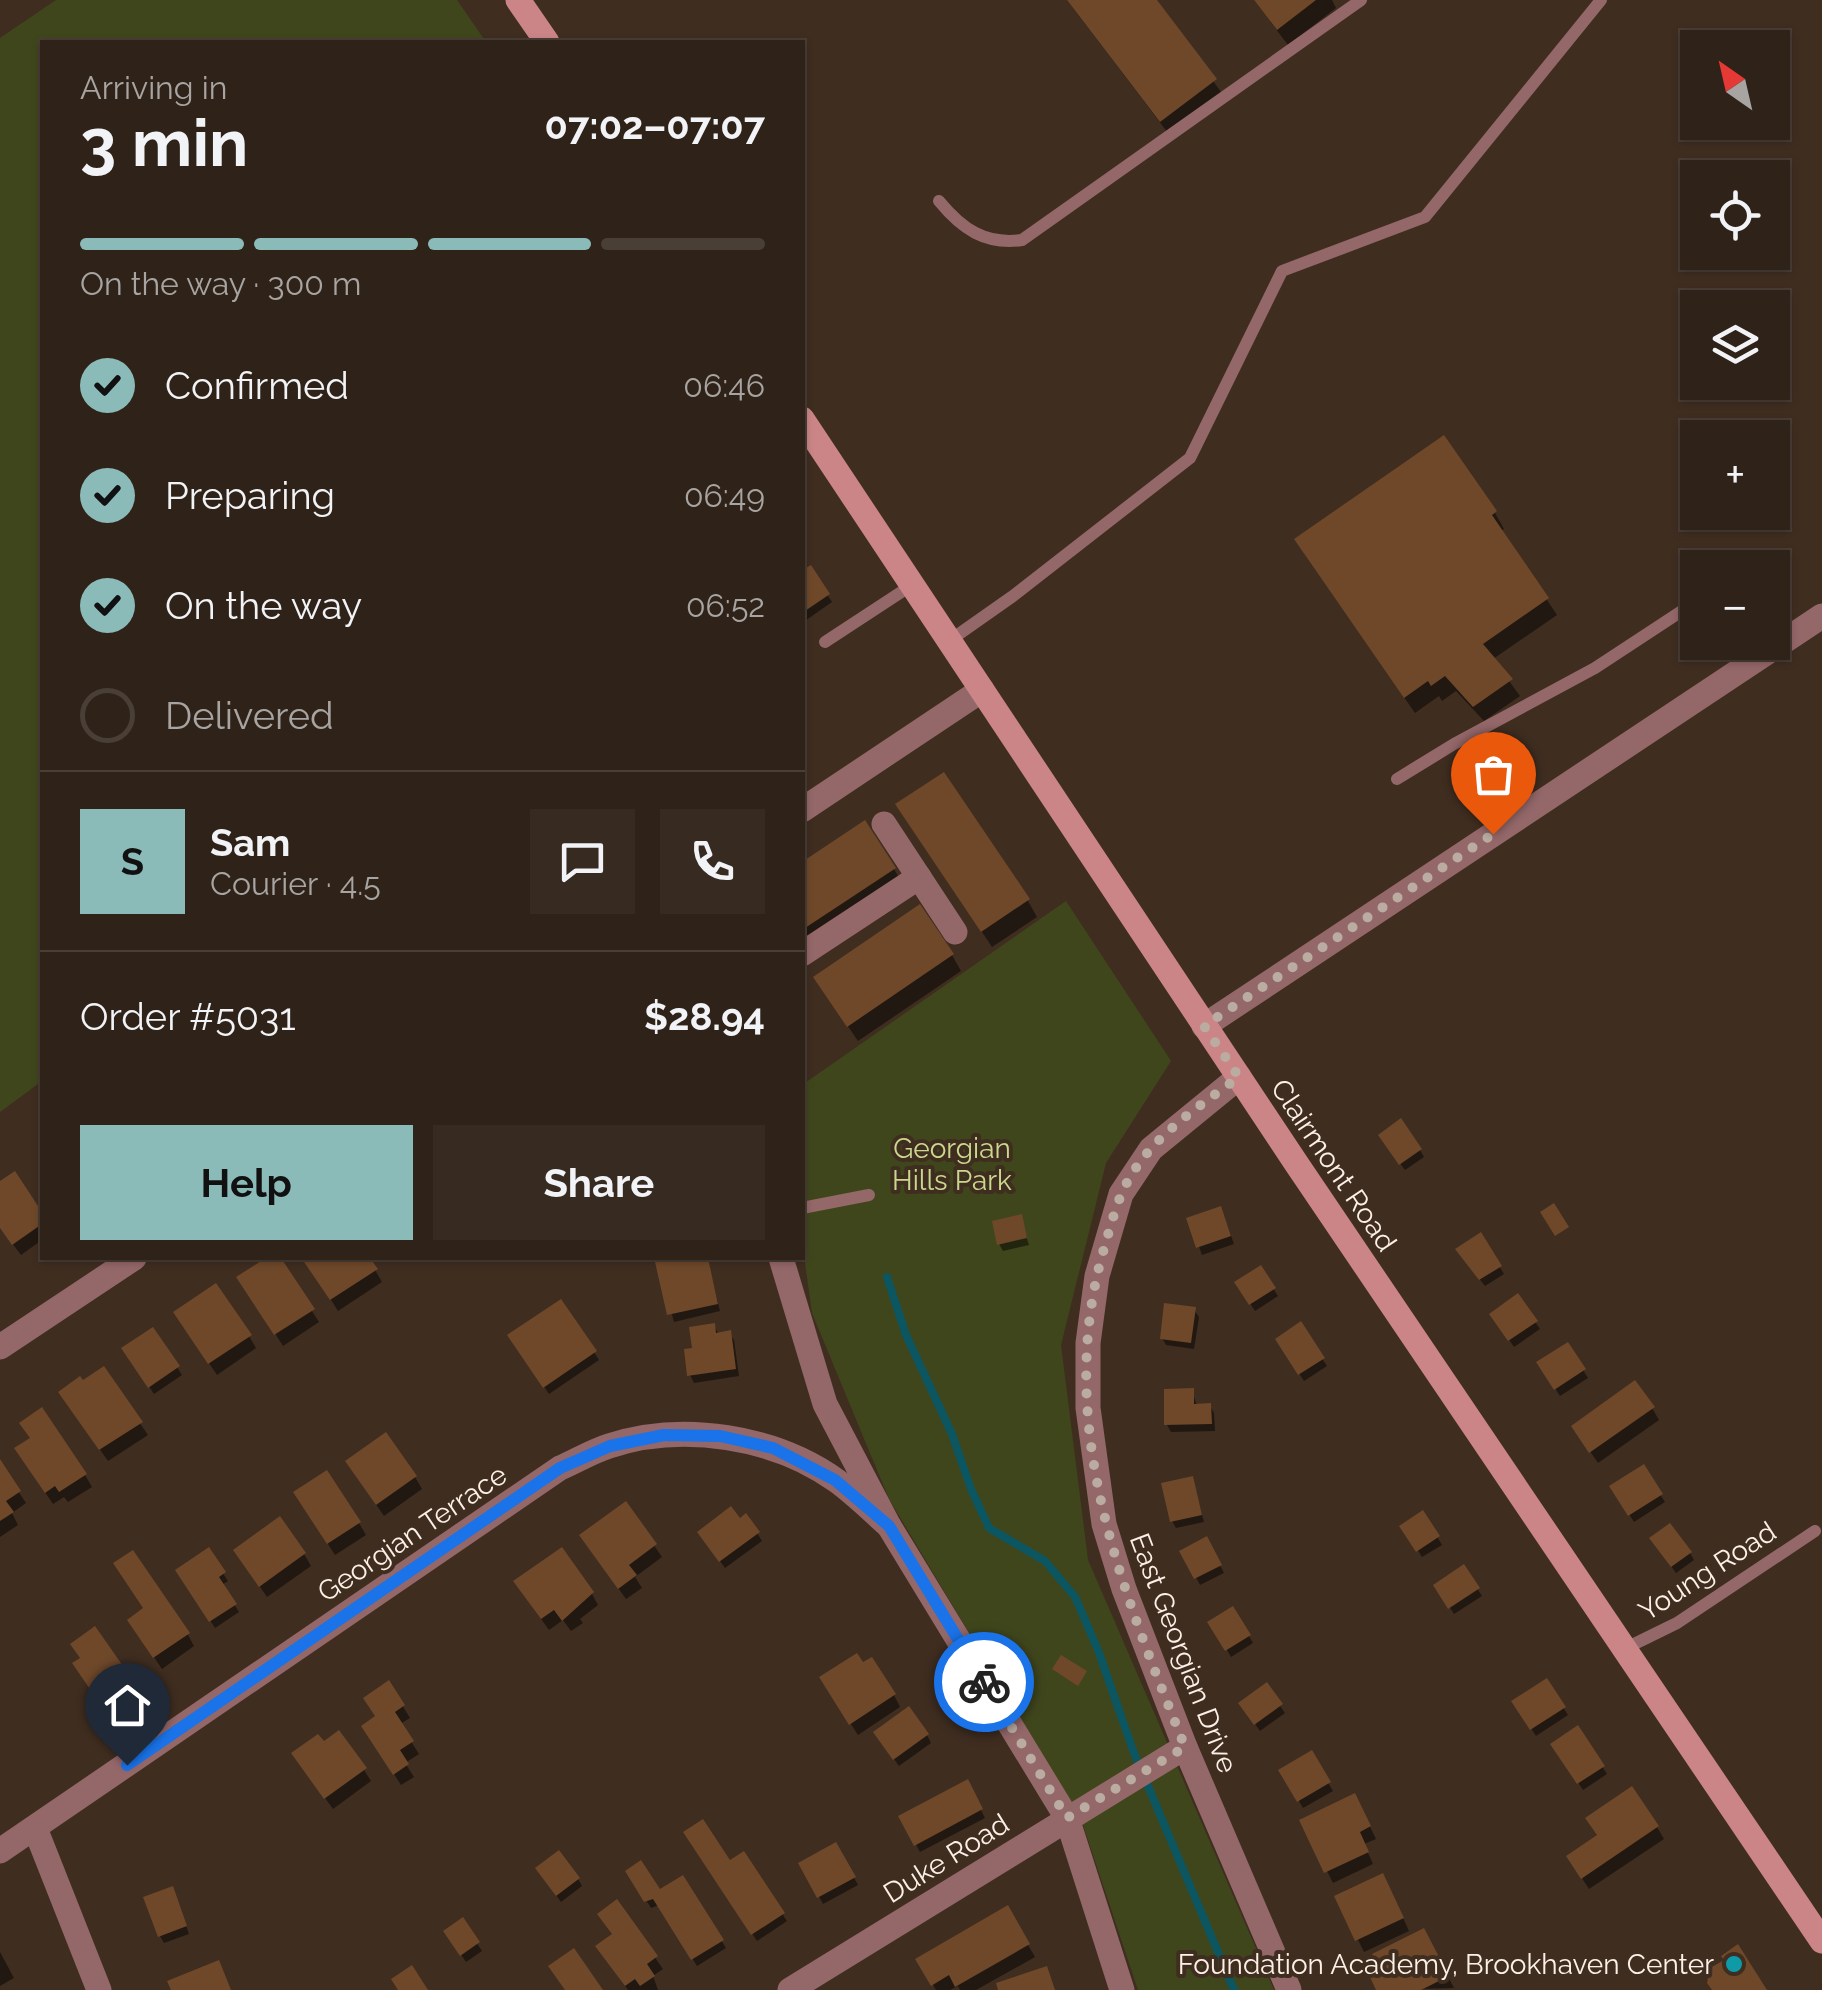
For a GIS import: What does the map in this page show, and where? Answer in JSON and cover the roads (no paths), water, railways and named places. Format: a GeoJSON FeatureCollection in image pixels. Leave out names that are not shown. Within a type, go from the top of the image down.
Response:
{"type":"FeatureCollection","features":[{"type":"Feature","properties":{"kind":"main road"},"geometry":{"type":"LineString","coordinates":[[518,0],[546,40]]}},
{"type":"Feature","properties":{"kind":"main road","name":"Clairmont Road"},"geometry":{"type":"LineString","coordinates":[[805,424],[1204,1026],[1822,1941]]}},
{"type":"Feature","properties":{"kind":"street"},"geometry":{"type":"LineString","coordinates":[[1204,1026],[1822,616]]}},
{"type":"Feature","properties":{"kind":"street"},"geometry":{"type":"LineString","coordinates":[[805,808],[982,690]]}},
{"type":"Feature","properties":{"kind":"street"},"geometry":{"type":"LineString","coordinates":[[884,824],[956,932]]}},
{"type":"Feature","properties":{"kind":"street"},"geometry":{"type":"LineString","coordinates":[[805,952],[919,877]]}},
{"type":"Feature","properties":{"kind":"street","name":"East Georgian Drive"},"geometry":{"type":"LineString","coordinates":[[1239,1077],[1171,1129],[1130,1175],[1121,1194],[1096,1276],[1088,1343],[1088,1408],[1104,1524],[1136,1623],[1289,1990]]}},
{"type":"Feature","properties":{"kind":"street"},"geometry":{"type":"LineString","coordinates":[[0,1347],[131,1260]]}},
{"type":"Feature","properties":{"kind":"street"},"geometry":{"type":"LineString","coordinates":[[782,1260],[825,1404],[889,1526],[1067,1818],[1122,1990]]}},
{"type":"Feature","properties":{"kind":"street","name":"Georgian Terrace"},"geometry":{"type":"LineString","coordinates":[[0,1851],[560,1468],[610,1446],[683,1435],[720,1436],[773,1448],[835,1480],[889,1526]]}},
{"type":"Feature","properties":{"kind":"street","name":"Duke Road"},"geometry":{"type":"LineString","coordinates":[[790,1990],[1185,1747]]}},
{"type":"Feature","properties":{"kind":"street"},"geometry":{"type":"LineString","coordinates":[[35,1828],[99,1990]]}},
{"type":"Feature","properties":{"kind":"lane"},"geometry":{"type":"LineString","coordinates":[[939,201],[964,228],[978,236],[1022,240],[1360,0]]}},
{"type":"Feature","properties":{"kind":"lane"},"geometry":{"type":"LineString","coordinates":[[949,641],[1190,458],[1282,270],[1425,217],[1601,0]]}},
{"type":"Feature","properties":{"kind":"lane"},"geometry":{"type":"LineString","coordinates":[[825,642],[912,585]]}},
{"type":"Feature","properties":{"kind":"lane"},"geometry":{"type":"LineString","coordinates":[[1397,778],[1595,668],[1680,612]]}},
{"type":"Feature","properties":{"kind":"lane"},"geometry":{"type":"LineString","coordinates":[[805,1207],[869,1196]]}},
{"type":"Feature","properties":{"kind":"lane","name":"Young Road"},"geometry":{"type":"LineString","coordinates":[[1624,1649],[1677,1623],[1815,1530]]}},
{"type":"Feature","properties":{"kind":"waterway"},"geometry":{"type":"LineString","coordinates":[[887,1277],[906,1335],[952,1434],[989,1528],[1045,1561],[1075,1597],[1134,1753],[1234,1990]]}},
{"type":"Feature","properties":{"kind":"place","name":"Foundation Academy, Brookhaven Center"},"geometry":{"type":"Point","coordinates":[1734,1964]}},
{"type":"Feature","properties":{"kind":"park label","name":"Georgian Hills Park"},"geometry":{"type":"Point","coordinates":[952,1164]}}]}
